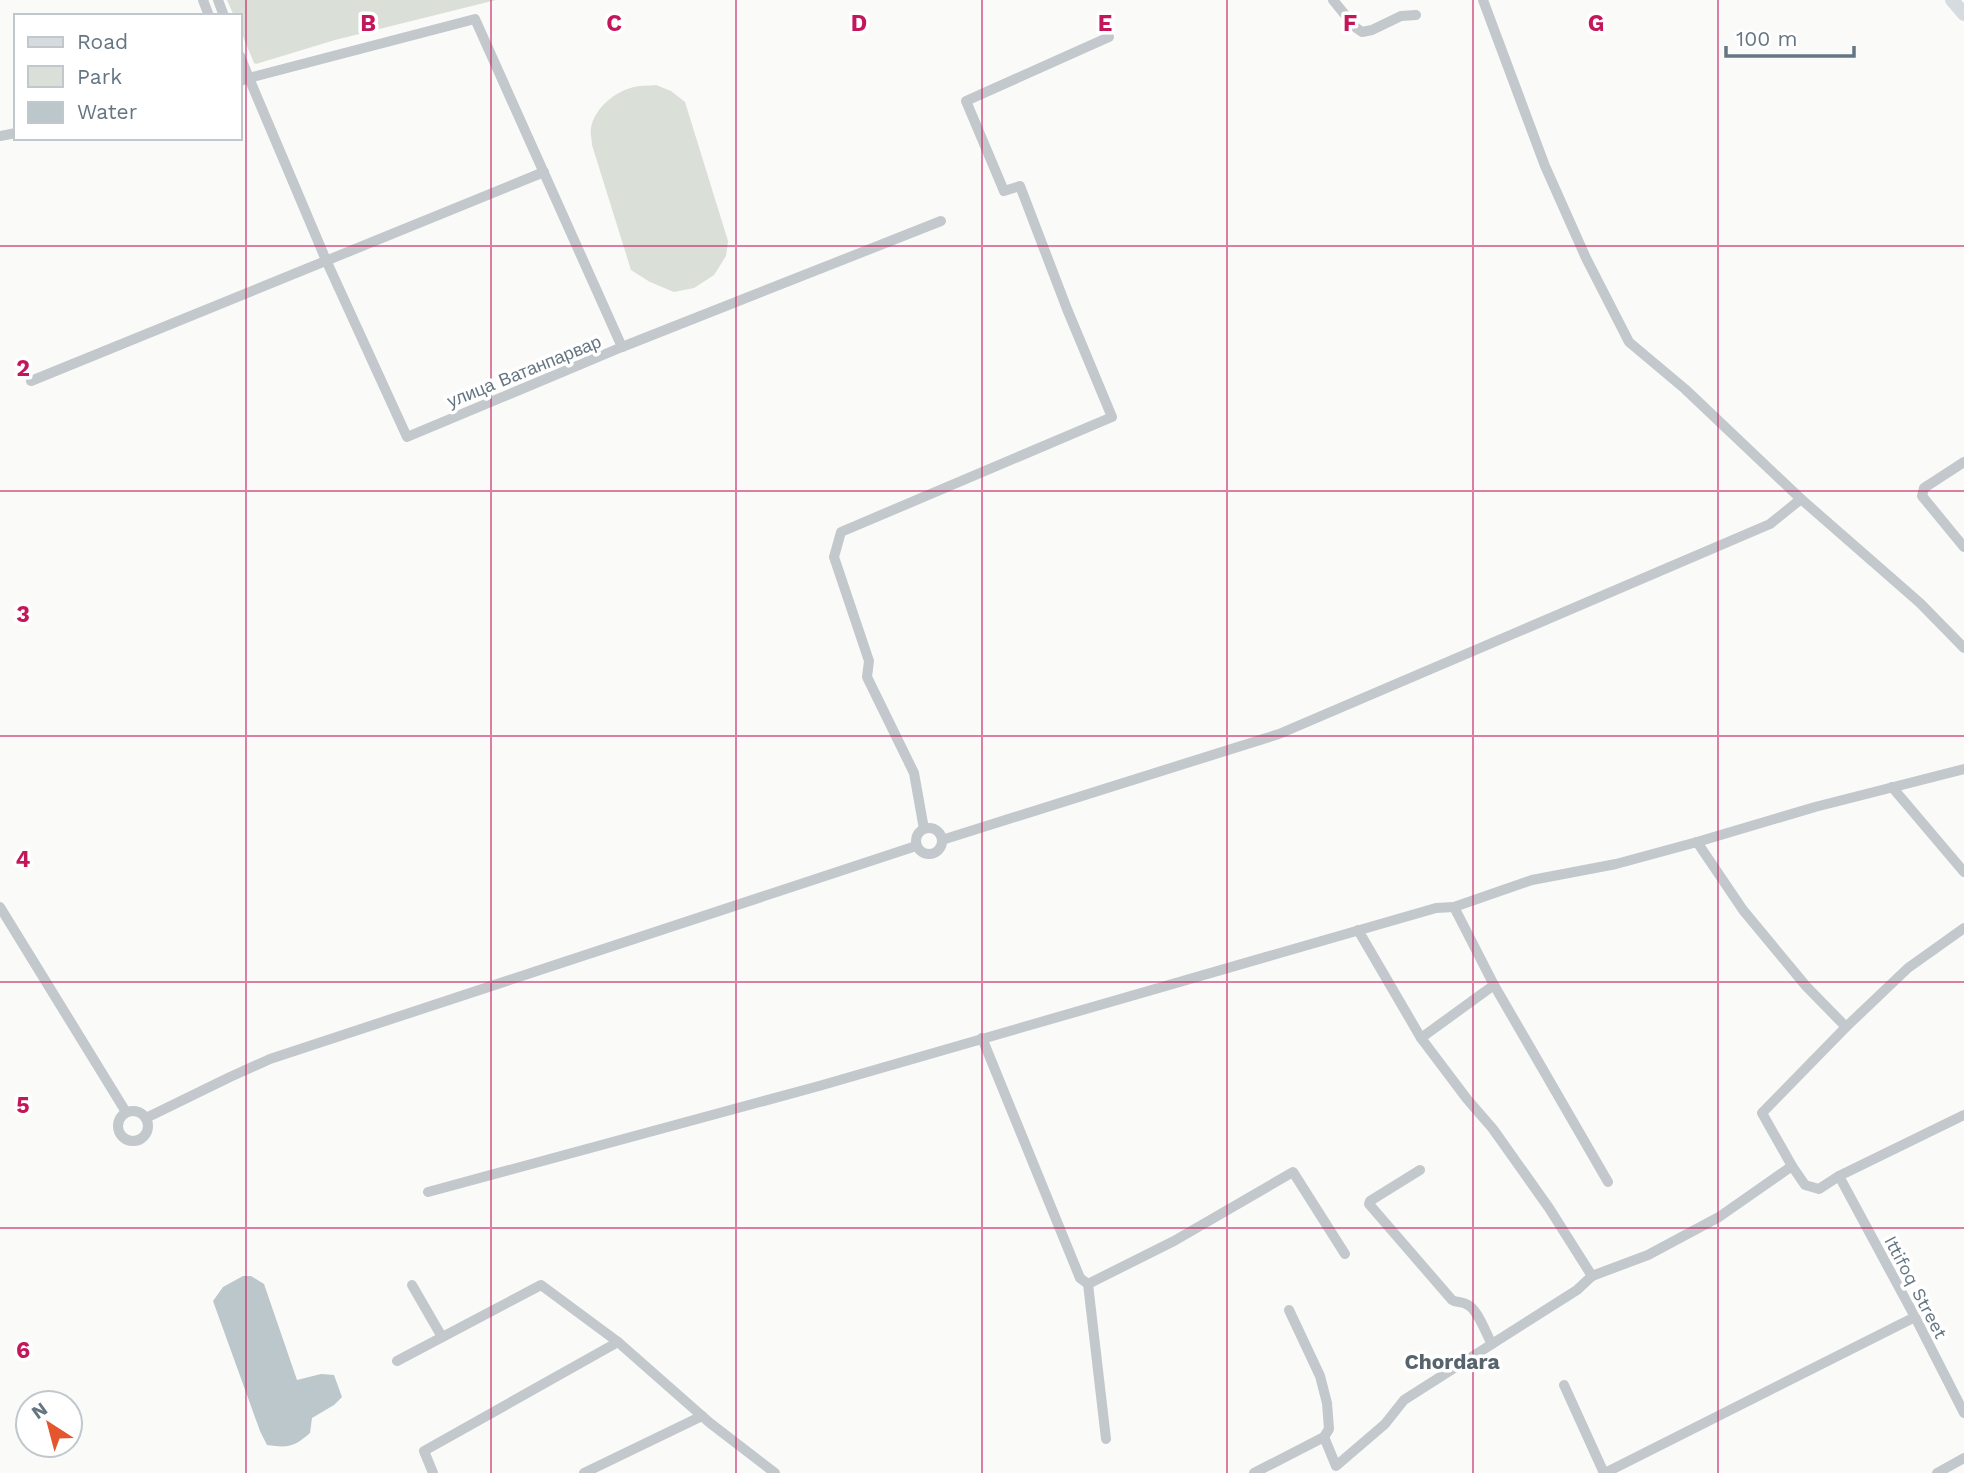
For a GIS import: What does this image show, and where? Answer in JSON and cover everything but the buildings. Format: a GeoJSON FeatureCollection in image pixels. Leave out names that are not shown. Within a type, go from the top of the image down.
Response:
{"type":"FeatureCollection","features":[{"type":"Feature","properties":{"kind":"street"},"geometry":{"type":"LineString","coordinates":[[1333,0],[1362,32],[1401,16],[1416,15]]}},
{"type":"Feature","properties":{"kind":"street"},"geometry":{"type":"LineString","coordinates":[[1483,0],[1545,166],[1586,258],[1629,342],[1685,389],[1801,499],[1920,603],[1964,648]]}},
{"type":"Feature","properties":{"kind":"street"},"geometry":{"type":"LineString","coordinates":[[1953,1],[1964,14]]}},
{"type":"Feature","properties":{"kind":"street","name":"улица Ватанпарвар"},"geometry":{"type":"LineString","coordinates":[[475,19],[544,172],[622,348],[407,436],[244,80],[475,19]]}},
{"type":"Feature","properties":{"kind":"street"},"geometry":{"type":"LineString","coordinates":[[924,829],[914,773],[867,677],[869,661],[834,557],[841,532],[1112,417],[1020,186],[1004,191],[966,101],[1109,37]]}},
{"type":"Feature","properties":{"kind":"street"},"geometry":{"type":"LineString","coordinates":[[31,382],[544,172]]}},
{"type":"Feature","properties":{"kind":"street"},"geometry":{"type":"LineString","coordinates":[[622,348],[941,221]]}},
{"type":"Feature","properties":{"kind":"street"},"geometry":{"type":"LineString","coordinates":[[1964,462],[1924,488],[1922,496],[1964,547]]}},
{"type":"Feature","properties":{"kind":"street"},"geometry":{"type":"LineString","coordinates":[[943,840],[1279,734],[1770,524],[1801,499]]}},
{"type":"Feature","properties":{"kind":"street"},"geometry":{"type":"LineString","coordinates":[[428,1192],[819,1086],[1436,908],[1454,907],[1532,880],[1616,864],[1815,807],[1964,769]]}},
{"type":"Feature","properties":{"kind":"street"},"geometry":{"type":"LineString","coordinates":[[1892,787],[1964,872]]}},
{"type":"Feature","properties":{"kind":"street"},"geometry":{"type":"LineString","coordinates":[[924,829],[936,830],[943,840],[940,849],[934,854],[925,854],[916,846],[917,834],[924,829]]}},
{"type":"Feature","properties":{"kind":"street"},"geometry":{"type":"LineString","coordinates":[[1697,842],[1743,910],[1806,986],[1846,1027]]}},
{"type":"Feature","properties":{"kind":"street"},"geometry":{"type":"LineString","coordinates":[[146,1118],[270,1059],[916,846]]}},
{"type":"Feature","properties":{"kind":"street"},"geometry":{"type":"LineString","coordinates":[[1454,907],[1494,985],[1608,1182]]}},
{"type":"Feature","properties":{"kind":"street"},"geometry":{"type":"LineString","coordinates":[[0,908],[126,1112]]}},
{"type":"Feature","properties":{"kind":"street"},"geometry":{"type":"LineString","coordinates":[[1964,928],[1908,968],[1762,1112],[1805,1185],[1819,1189],[1839,1176],[1964,1115]]}},
{"type":"Feature","properties":{"kind":"street"},"geometry":{"type":"LineString","coordinates":[[1358,930],[1421,1038],[1493,1129],[1549,1208],[1592,1276]]}},
{"type":"Feature","properties":{"kind":"street"},"geometry":{"type":"LineString","coordinates":[[1421,1038],[1494,985]]}},
{"type":"Feature","properties":{"kind":"street"},"geometry":{"type":"LineString","coordinates":[[982,1038],[1080,1278],[1088,1284],[1106,1439]]}},
{"type":"Feature","properties":{"kind":"street"},"geometry":{"type":"LineString","coordinates":[[135,1110],[146,1118],[149,1127],[145,1135],[138,1140],[123,1137],[118,1128],[120,1119],[126,1112],[135,1110]]}},
{"type":"Feature","properties":{"kind":"street"},"geometry":{"type":"LineString","coordinates":[[1324,1437],[1338,1470],[1385,1424],[1404,1400],[1577,1290],[1592,1276],[1648,1255],[1719,1217],[1792,1166]]}},
{"type":"Feature","properties":{"kind":"street"},"geometry":{"type":"LineString","coordinates":[[1420,1170],[1369,1203],[1452,1300],[1467,1304],[1473,1309],[1492,1344]]}},
{"type":"Feature","properties":{"kind":"street"},"geometry":{"type":"LineString","coordinates":[[1088,1284],[1174,1241],[1293,1172],[1345,1254]]}},
{"type":"Feature","properties":{"kind":"street","name":"Ittifoq Street"},"geometry":{"type":"LineString","coordinates":[[1839,1176],[1964,1413]]}},
{"type":"Feature","properties":{"kind":"street"},"geometry":{"type":"LineString","coordinates":[[412,1285],[442,1337]]}},
{"type":"Feature","properties":{"kind":"street"},"geometry":{"type":"LineString","coordinates":[[397,1361],[541,1285],[618,1342],[702,1416],[775,1473]]}},
{"type":"Feature","properties":{"kind":"street"},"geometry":{"type":"LineString","coordinates":[[1254,1473],[1324,1437],[1329,1429],[1320,1376],[1289,1310]]}},
{"type":"Feature","properties":{"kind":"street"},"geometry":{"type":"LineString","coordinates":[[1563,1385],[1604,1473],[1915,1317]]}},
{"type":"Feature","properties":{"kind":"street"},"geometry":{"type":"LineString","coordinates":[[433,1473],[425,1451],[618,1342]]}},
{"type":"Feature","properties":{"kind":"street"},"geometry":{"type":"LineString","coordinates":[[584,1473],[702,1416]]}},
{"type":"Feature","properties":{"kind":"street"},"geometry":{"type":"LineString","coordinates":[[1937,1473],[1964,1458]]}},
{"type":"Feature","properties":{"kind":"green space"},"geometry":{"type":"Polygon","coordinates":[[[227,0],[496,0],[335,40],[256,64],[242,34],[242,14],[233,14],[227,0]]]}},
{"type":"Feature","properties":{"kind":"green space"},"geometry":{"type":"Polygon","coordinates":[[[656,85],[671,91],[685,102],[728,241],[726,256],[714,275],[694,288],[674,292],[631,270],[592,145],[591,134],[596,114],[613,97],[634,87],[656,85]]]}},
{"type":"Feature","properties":{"kind":"water"},"geometry":{"type":"Polygon","coordinates":[[[243,1276],[251,1276],[264,1284],[297,1380],[321,1374],[334,1375],[342,1397],[312,1418],[310,1433],[290,1445],[267,1445],[213,1301],[223,1287],[243,1276]]]}},
{"type":"Feature","properties":{"kind":"district","name":"Chordara"},"geometry":{"type":"Point","coordinates":[1452,1361]}}]}
